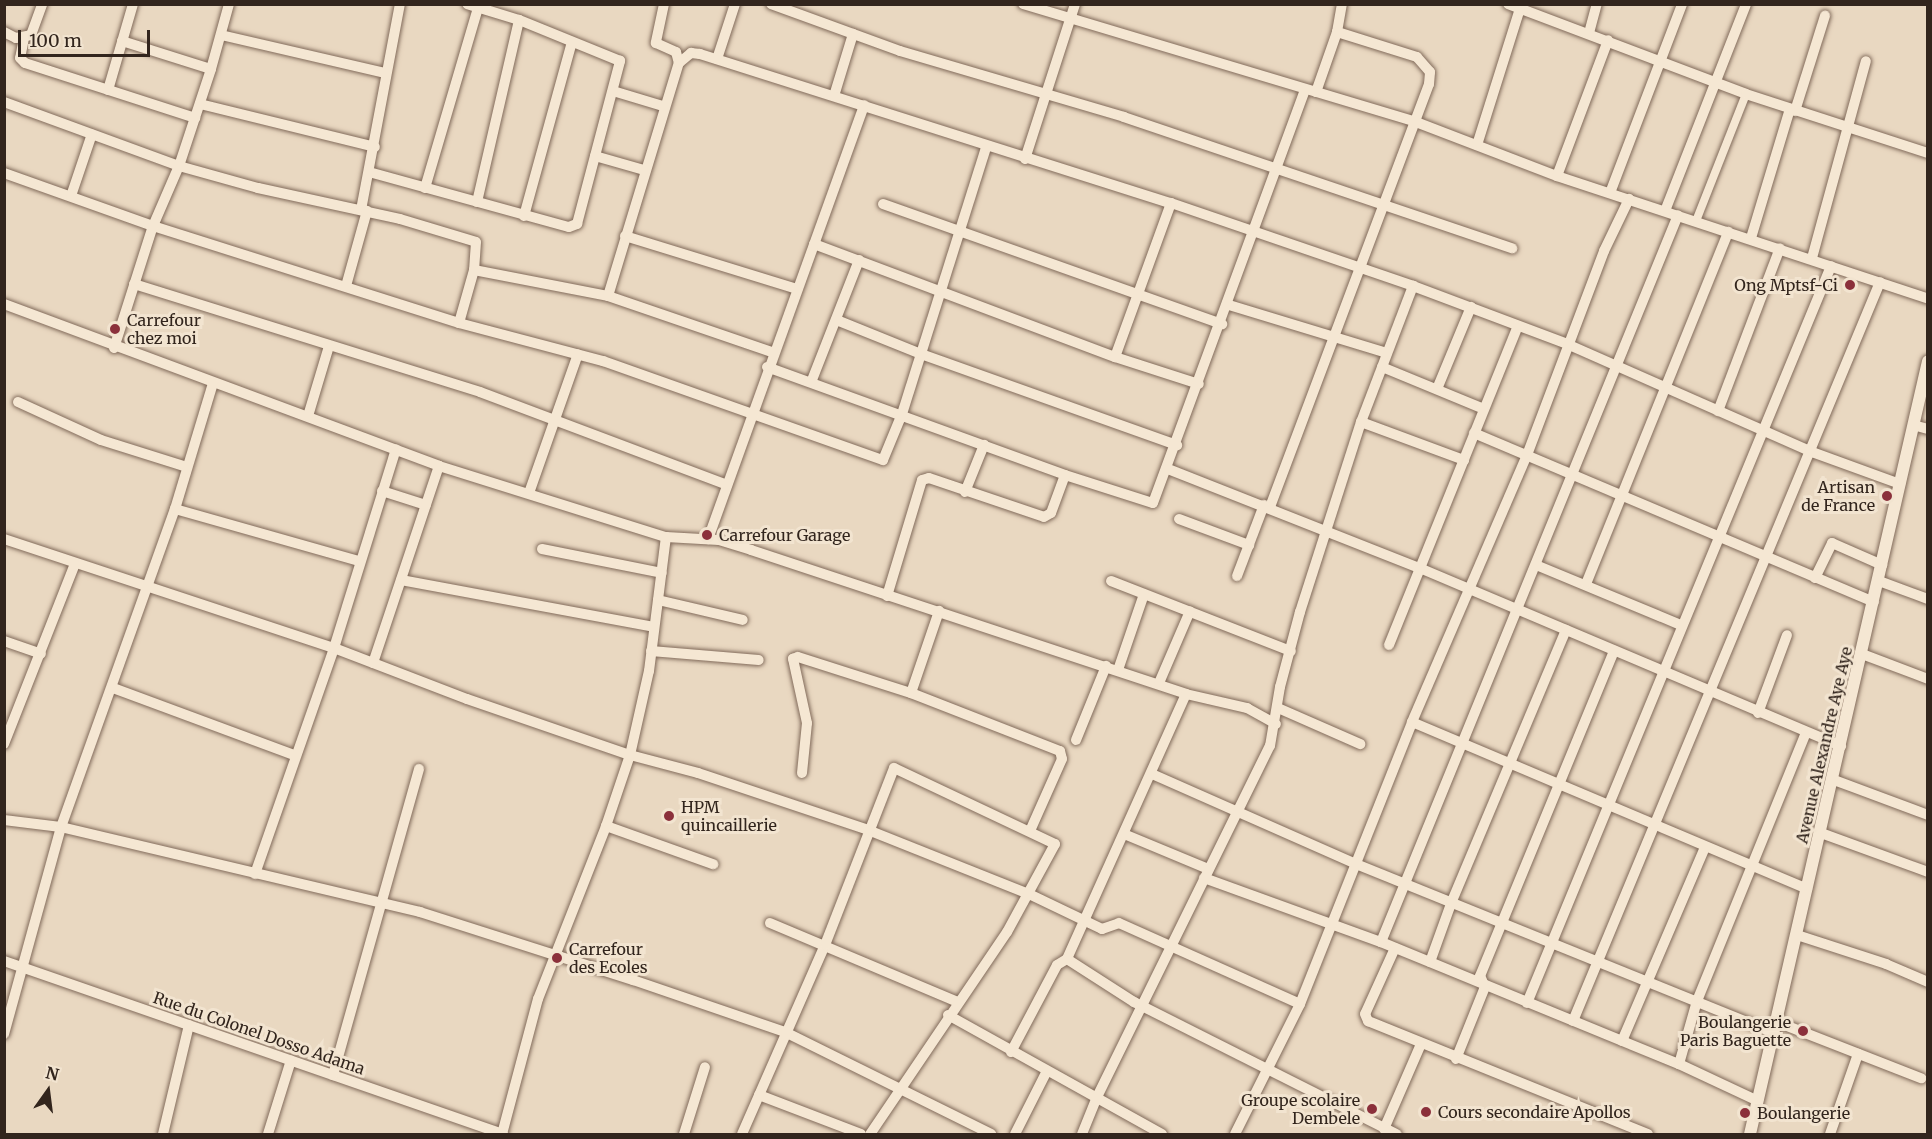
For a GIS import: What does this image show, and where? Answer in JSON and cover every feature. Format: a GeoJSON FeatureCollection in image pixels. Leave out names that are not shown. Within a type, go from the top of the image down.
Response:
{"type":"FeatureCollection","features":[{"type":"Feature","properties":{"kind":"street"},"geometry":{"type":"LineString","coordinates":[[4,32],[24,38],[31,35],[42,4]]}},
{"type":"Feature","properties":{"kind":"street"},"geometry":{"type":"LineString","coordinates":[[108,90],[133,4]]}},
{"type":"Feature","properties":{"kind":"street"},"geometry":{"type":"LineString","coordinates":[[114,348],[153,226],[179,166],[212,69],[229,4]]}},
{"type":"Feature","properties":{"kind":"street"},"geometry":{"type":"LineString","coordinates":[[346,286],[364,211],[386,73],[400,4]]}},
{"type":"Feature","properties":{"kind":"street"},"geometry":{"type":"LineString","coordinates":[[663,4],[656,43],[676,52],[679,63]]}},
{"type":"Feature","properties":{"kind":"street"},"geometry":{"type":"LineString","coordinates":[[717,59],[735,4]]}},
{"type":"Feature","properties":{"kind":"street"},"geometry":{"type":"LineString","coordinates":[[771,4],[853,34],[1278,168],[1512,248]]}},
{"type":"Feature","properties":{"kind":"street"},"geometry":{"type":"LineString","coordinates":[[1023,4],[1416,122],[1557,176],[1928,298]]}},
{"type":"Feature","properties":{"kind":"street"},"geometry":{"type":"LineString","coordinates":[[1025,159],[1075,4]]}},
{"type":"Feature","properties":{"kind":"street"},"geometry":{"type":"LineString","coordinates":[[767,367],[812,381],[1065,476],[1153,503],[1168,469],[1278,168],[1337,32],[1342,4]]}},
{"type":"Feature","properties":{"kind":"street"},"geometry":{"type":"LineString","coordinates":[[1508,4],[1520,9],[1537,9],[1589,33],[1746,94],[1928,153]]}},
{"type":"Feature","properties":{"kind":"street"},"geometry":{"type":"LineString","coordinates":[[1589,33],[1597,4]]}},
{"type":"Feature","properties":{"kind":"street"},"geometry":{"type":"LineString","coordinates":[[1610,193],[1682,4]]}},
{"type":"Feature","properties":{"kind":"street"},"geometry":{"type":"LineString","coordinates":[[1665,211],[1746,4]]}},
{"type":"Feature","properties":{"kind":"street"},"geometry":{"type":"LineString","coordinates":[[369,172],[425,188],[477,202],[524,216],[568,227],[577,224],[620,61],[519,20],[479,7],[425,188]]}},
{"type":"Feature","properties":{"kind":"street"},"geometry":{"type":"LineString","coordinates":[[1477,145],[1520,9]]}},
{"type":"Feature","properties":{"kind":"street"},"geometry":{"type":"LineString","coordinates":[[1751,238],[1825,16]]}},
{"type":"Feature","properties":{"kind":"street"},"geometry":{"type":"LineString","coordinates":[[477,202],[519,20]]}},
{"type":"Feature","properties":{"kind":"street"},"geometry":{"type":"LineString","coordinates":[[1237,576],[1335,336],[1358,267],[1387,204],[1429,84],[1430,72],[1425,63],[1417,57],[1337,32]]}},
{"type":"Feature","properties":{"kind":"street"},"geometry":{"type":"LineString","coordinates":[[834,96],[853,34]]}},
{"type":"Feature","properties":{"kind":"street"},"geometry":{"type":"LineString","coordinates":[[221,35],[386,73]]}},
{"type":"Feature","properties":{"kind":"street"},"geometry":{"type":"LineString","coordinates":[[24,38],[20,58],[25,63],[195,118]]}},
{"type":"Feature","properties":{"kind":"street"},"geometry":{"type":"LineString","coordinates":[[1557,176],[1608,40]]}},
{"type":"Feature","properties":{"kind":"street"},"geometry":{"type":"LineString","coordinates":[[122,41],[212,69]]}},
{"type":"Feature","properties":{"kind":"street"},"geometry":{"type":"LineString","coordinates":[[524,216],[572,42]]}},
{"type":"Feature","properties":{"kind":"street"},"geometry":{"type":"LineString","coordinates":[[608,296],[663,106],[679,63],[691,53],[717,59],[864,105],[986,147],[1171,203],[1413,286],[1567,344],[1812,452],[1900,484]]}},
{"type":"Feature","properties":{"kind":"street"},"geometry":{"type":"LineString","coordinates":[[1812,258],[1866,61]]}},
{"type":"Feature","properties":{"kind":"street"},"geometry":{"type":"LineString","coordinates":[[613,91],[663,106]]}},
{"type":"Feature","properties":{"kind":"street"},"geometry":{"type":"LineString","coordinates":[[1696,221],[1746,94]]}},
{"type":"Feature","properties":{"kind":"street"},"geometry":{"type":"LineString","coordinates":[[4,102],[179,166],[364,211],[476,242],[474,270],[459,323]]}},
{"type":"Feature","properties":{"kind":"street"},"geometry":{"type":"LineString","coordinates":[[200,104],[375,147]]}},
{"type":"Feature","properties":{"kind":"street"},"geometry":{"type":"LineString","coordinates":[[708,539],[772,352],[864,105]]}},
{"type":"Feature","properties":{"kind":"street"},"geometry":{"type":"LineString","coordinates":[[71,196],[92,134]]}},
{"type":"Feature","properties":{"kind":"street"},"geometry":{"type":"LineString","coordinates":[[4,173],[153,226],[459,323],[578,354],[752,412],[883,460],[902,414],[986,147]]}},
{"type":"Feature","properties":{"kind":"street"},"geometry":{"type":"LineString","coordinates":[[596,156],[644,170]]}},
{"type":"Feature","properties":{"kind":"street"},"geometry":{"type":"LineString","coordinates":[[1235,1134],[1300,1004],[1412,722],[1527,456],[1567,344],[1629,199]]}},
{"type":"Feature","properties":{"kind":"street"},"geometry":{"type":"LineString","coordinates":[[1115,357],[1171,203]]}},
{"type":"Feature","properties":{"kind":"street"},"geometry":{"type":"LineString","coordinates":[[883,204],[1222,324]]}},
{"type":"Feature","properties":{"kind":"street"},"geometry":{"type":"LineString","coordinates":[[1381,942],[1464,745],[1571,475],[1678,215]]}},
{"type":"Feature","properties":{"kind":"street"},"geometry":{"type":"LineString","coordinates":[[1586,584],[1728,232]]}},
{"type":"Feature","properties":{"kind":"street"},"geometry":{"type":"LineString","coordinates":[[626,236],[796,289]]}},
{"type":"Feature","properties":{"kind":"street"},"geometry":{"type":"LineString","coordinates":[[814,244],[940,289],[1115,357],[1199,384]]}},
{"type":"Feature","properties":{"kind":"street"},"geometry":{"type":"LineString","coordinates":[[1718,411],[1780,248]]}},
{"type":"Feature","properties":{"kind":"street"},"geometry":{"type":"LineString","coordinates":[[812,381],[838,321],[859,260]]}},
{"type":"Feature","properties":{"kind":"street"},"geometry":{"type":"LineString","coordinates":[[1527,1003],[1761,430],[1832,266]]}},
{"type":"Feature","properties":{"kind":"street"},"geometry":{"type":"LineString","coordinates":[[474,270],[608,296],[772,352]]}},
{"type":"Feature","properties":{"kind":"street"},"geometry":{"type":"LineString","coordinates":[[1573,1021],[1765,559],[1812,452],[1880,282]]}},
{"type":"Feature","properties":{"kind":"street"},"geometry":{"type":"LineString","coordinates":[[134,284],[555,418],[727,486]]}},
{"type":"Feature","properties":{"kind":"street"},"geometry":{"type":"LineString","coordinates":[[1082,1134],[1096,1099],[1174,946],[1235,811],[1262,766],[1276,724],[1280,687],[1360,422],[1413,286]]}},
{"type":"Feature","properties":{"kind":"street"},"geometry":{"type":"LineString","coordinates":[[4,304],[114,348],[308,416],[439,466],[666,537],[708,539],[939,611],[1159,683],[1186,694],[1229,702],[1276,724]]}},
{"type":"Feature","properties":{"kind":"street"},"geometry":{"type":"LineString","coordinates":[[1229,305],[1387,353]]}},
{"type":"Feature","properties":{"kind":"street"},"geometry":{"type":"LineString","coordinates":[[1437,389],[1471,307]]}},
{"type":"Feature","properties":{"kind":"street"},"geometry":{"type":"LineString","coordinates":[[838,321],[921,354],[1176,444]]}},
{"type":"Feature","properties":{"kind":"street"},"geometry":{"type":"LineString","coordinates":[[1389,645],[1422,569],[1518,326]]}},
{"type":"Feature","properties":{"kind":"street"},"geometry":{"type":"LineString","coordinates":[[308,416],[329,346]]}},
{"type":"Feature","properties":{"kind":"street"},"geometry":{"type":"LineString","coordinates":[[528,493],[578,354]]}},
{"type":"Feature","properties":{"kind":"street","name":"Avenue Alexandre Aye Aye"},"geometry":{"type":"LineString","coordinates":[[1750,1134],[1834,780],[1928,361]]}},
{"type":"Feature","properties":{"kind":"street"},"geometry":{"type":"LineString","coordinates":[[1382,367],[1484,409]]}},
{"type":"Feature","properties":{"kind":"street"},"geometry":{"type":"LineString","coordinates":[[4,1034],[62,827],[175,509],[213,383]]}},
{"type":"Feature","properties":{"kind":"street"},"geometry":{"type":"LineString","coordinates":[[18,402],[101,440],[187,467]]}},
{"type":"Feature","properties":{"kind":"street"},"geometry":{"type":"LineString","coordinates":[[1360,422],[1464,460]]}},
{"type":"Feature","properties":{"kind":"street"},"geometry":{"type":"LineString","coordinates":[[1914,425],[1928,429]]}},
{"type":"Feature","properties":{"kind":"street"},"geometry":{"type":"LineString","coordinates":[[1474,434],[1765,559],[1874,602]]}},
{"type":"Feature","properties":{"kind":"street"},"geometry":{"type":"LineString","coordinates":[[965,492],[984,445]]}},
{"type":"Feature","properties":{"kind":"street"},"geometry":{"type":"LineString","coordinates":[[255,874],[294,755],[334,648],[359,561],[396,449]]}},
{"type":"Feature","properties":{"kind":"street"},"geometry":{"type":"LineString","coordinates":[[373,663],[439,466]]}},
{"type":"Feature","properties":{"kind":"street"},"geometry":{"type":"LineString","coordinates":[[1168,469],[1267,506],[1422,569],[1468,591],[1518,609],[1710,694],[1841,746]]}},
{"type":"Feature","properties":{"kind":"street"},"geometry":{"type":"LineString","coordinates":[[887,596],[922,480],[929,477],[965,492],[1048,517],[1065,476]]}},
{"type":"Feature","properties":{"kind":"street"},"geometry":{"type":"LineString","coordinates":[[382,491],[426,505]]}},
{"type":"Feature","properties":{"kind":"street"},"geometry":{"type":"LineString","coordinates":[[175,509],[359,561]]}},
{"type":"Feature","properties":{"kind":"street"},"geometry":{"type":"LineString","coordinates":[[1179,519],[1249,545]]}},
{"type":"Feature","properties":{"kind":"street"},"geometry":{"type":"LineString","coordinates":[[502,1134],[538,999],[606,826],[630,755],[651,651],[666,537]]}},
{"type":"Feature","properties":{"kind":"street"},"geometry":{"type":"LineString","coordinates":[[4,539],[334,648],[630,755],[698,773],[868,830],[1029,894],[1087,919],[1106,930],[1119,922],[1300,1004]]}},
{"type":"Feature","properties":{"kind":"street"},"geometry":{"type":"LineString","coordinates":[[1815,579],[1832,543],[1882,565]]}},
{"type":"Feature","properties":{"kind":"street"},"geometry":{"type":"LineString","coordinates":[[542,549],[662,573]]}},
{"type":"Feature","properties":{"kind":"street"},"geometry":{"type":"LineString","coordinates":[[4,744],[75,564]]}},
{"type":"Feature","properties":{"kind":"street"},"geometry":{"type":"LineString","coordinates":[[1536,565],[1681,625]]}},
{"type":"Feature","properties":{"kind":"street"},"geometry":{"type":"LineString","coordinates":[[401,580],[654,627]]}},
{"type":"Feature","properties":{"kind":"street"},"geometry":{"type":"LineString","coordinates":[[1111,581],[1291,651]]}},
{"type":"Feature","properties":{"kind":"street"},"geometry":{"type":"LineString","coordinates":[[1879,581],[1928,599]]}},
{"type":"Feature","properties":{"kind":"street"},"geometry":{"type":"LineString","coordinates":[[1118,670],[1144,594]]}},
{"type":"Feature","properties":{"kind":"street"},"geometry":{"type":"LineString","coordinates":[[658,600],[743,620]]}},
{"type":"Feature","properties":{"kind":"street"},"geometry":{"type":"LineString","coordinates":[[910,693],[939,611]]}},
{"type":"Feature","properties":{"kind":"street"},"geometry":{"type":"LineString","coordinates":[[1159,683],[1190,611]]}},
{"type":"Feature","properties":{"kind":"street"},"geometry":{"type":"LineString","coordinates":[[1430,962],[1452,901],[1566,630]]}},
{"type":"Feature","properties":{"kind":"street"},"geometry":{"type":"LineString","coordinates":[[1758,713],[1787,635]]}},
{"type":"Feature","properties":{"kind":"street"},"geometry":{"type":"LineString","coordinates":[[4,641],[41,654]]}},
{"type":"Feature","properties":{"kind":"street"},"geometry":{"type":"LineString","coordinates":[[651,651],[759,660]]}},
{"type":"Feature","properties":{"kind":"street"},"geometry":{"type":"LineString","coordinates":[[1456,1059],[1485,987],[1480,976],[1614,651]]}},
{"type":"Feature","properties":{"kind":"street"},"geometry":{"type":"LineString","coordinates":[[1862,654],[1928,679]]}},
{"type":"Feature","properties":{"kind":"street"},"geometry":{"type":"LineString","coordinates":[[802,773],[807,723],[794,657],[910,693],[1060,751],[1062,759],[1030,831]]}},
{"type":"Feature","properties":{"kind":"street"},"geometry":{"type":"LineString","coordinates":[[1076,740],[1106,666]]}},
{"type":"Feature","properties":{"kind":"street"},"geometry":{"type":"LineString","coordinates":[[113,688],[294,755]]}},
{"type":"Feature","properties":{"kind":"street"},"geometry":{"type":"LineString","coordinates":[[1011,1052],[1057,965],[1067,959],[1087,919],[1186,694]]}},
{"type":"Feature","properties":{"kind":"street"},"geometry":{"type":"LineString","coordinates":[[1278,708],[1360,744]]}},
{"type":"Feature","properties":{"kind":"street"},"geometry":{"type":"LineString","coordinates":[[1412,722],[1606,806],[1807,889]]}},
{"type":"Feature","properties":{"kind":"street"},"geometry":{"type":"LineString","coordinates":[[1678,1064],[1697,1001],[1754,867],[1806,732]]}},
{"type":"Feature","properties":{"kind":"street"},"geometry":{"type":"LineString","coordinates":[[742,1134],[825,945],[894,768],[1055,844],[1029,894],[948,1015],[903,1088],[870,1134]]}},
{"type":"Feature","properties":{"kind":"street"},"geometry":{"type":"LineString","coordinates":[[333,1075],[419,769]]}},
{"type":"Feature","properties":{"kind":"street"},"geometry":{"type":"LineString","coordinates":[[1152,774],[1356,864],[1406,882],[1697,1001],[1858,1054],[1921,1078]]}},
{"type":"Feature","properties":{"kind":"street"},"geometry":{"type":"LineString","coordinates":[[1834,780],[1928,815]]}},
{"type":"Feature","properties":{"kind":"street"},"geometry":{"type":"LineString","coordinates":[[4,820],[62,827],[382,905],[420,912],[785,1032],[903,1088],[991,1134]]}},
{"type":"Feature","properties":{"kind":"street"},"geometry":{"type":"LineString","coordinates":[[606,826],[713,864]]}},
{"type":"Feature","properties":{"kind":"street"},"geometry":{"type":"LineString","coordinates":[[1821,833],[1928,872]]}},
{"type":"Feature","properties":{"kind":"street"},"geometry":{"type":"LineString","coordinates":[[1124,834],[1206,873],[1678,1064],[1758,1101]]}},
{"type":"Feature","properties":{"kind":"street"},"geometry":{"type":"LineString","coordinates":[[1622,1041],[1706,847]]}},
{"type":"Feature","properties":{"kind":"street"},"geometry":{"type":"LineString","coordinates":[[770,923],[958,1002]]}},
{"type":"Feature","properties":{"kind":"street"},"geometry":{"type":"LineString","coordinates":[[1797,935],[1886,964],[1928,982]]}},
{"type":"Feature","properties":{"kind":"street"},"geometry":{"type":"LineString","coordinates":[[1395,948],[1365,1018],[1456,1059],[1648,1134]]}},
{"type":"Feature","properties":{"kind":"street"},"geometry":{"type":"LineString","coordinates":[[1067,959],[1143,1006],[1266,1071],[1397,1134]]}},
{"type":"Feature","properties":{"kind":"street","name":"Rue du Colonel Dosso Adama"},"geometry":{"type":"LineString","coordinates":[[4,961],[502,1134]]}},
{"type":"Feature","properties":{"kind":"street"},"geometry":{"type":"LineString","coordinates":[[948,1015],[1046,1073],[1162,1134]]}},
{"type":"Feature","properties":{"kind":"street"},"geometry":{"type":"LineString","coordinates":[[163,1134],[189,1025]]}},
{"type":"Feature","properties":{"kind":"street"},"geometry":{"type":"LineString","coordinates":[[1384,1129],[1420,1044]]}},
{"type":"Feature","properties":{"kind":"street"},"geometry":{"type":"LineString","coordinates":[[1830,1134],[1858,1054]]}},
{"type":"Feature","properties":{"kind":"street"},"geometry":{"type":"LineString","coordinates":[[268,1134],[291,1060]]}},
{"type":"Feature","properties":{"kind":"street"},"geometry":{"type":"LineString","coordinates":[[684,1134],[705,1067]]}},
{"type":"Feature","properties":{"kind":"street"},"geometry":{"type":"LineString","coordinates":[[1015,1134],[1046,1073]]}},
{"type":"Feature","properties":{"kind":"street"},"geometry":{"type":"LineString","coordinates":[[759,1095],[861,1134]]}},
{"type":"Feature","properties":{"kind":"street"},"geometry":{"type":"LineString","coordinates":[[1611,1134],[1616,1122]]}},
{"type":"Feature","properties":{"kind":"place","name":"Ong Mptsf-Ci"},"geometry":{"type":"Point","coordinates":[1850,285]}},
{"type":"Feature","properties":{"kind":"place","name":"Carrefour chez moi"},"geometry":{"type":"Point","coordinates":[115,329]}},
{"type":"Feature","properties":{"kind":"place","name":"Artisan de France"},"geometry":{"type":"Point","coordinates":[1887,496]}},
{"type":"Feature","properties":{"kind":"place","name":"Carrefour Garage"},"geometry":{"type":"Point","coordinates":[707,535]}},
{"type":"Feature","properties":{"kind":"place","name":"HPM quincaillerie"},"geometry":{"type":"Point","coordinates":[669,816]}},
{"type":"Feature","properties":{"kind":"place","name":"Carrefour des Ecoles"},"geometry":{"type":"Point","coordinates":[557,958]}},
{"type":"Feature","properties":{"kind":"place","name":"Boulangerie Paris Baguette"},"geometry":{"type":"Point","coordinates":[1803,1031]}},
{"type":"Feature","properties":{"kind":"place","name":"Groupe scolaire Dembele"},"geometry":{"type":"Point","coordinates":[1372,1109]}},
{"type":"Feature","properties":{"kind":"place","name":"Cours secondaire Apollos"},"geometry":{"type":"Point","coordinates":[1426,1112]}},
{"type":"Feature","properties":{"kind":"place","name":"Boulangerie"},"geometry":{"type":"Point","coordinates":[1745,1113]}}]}
